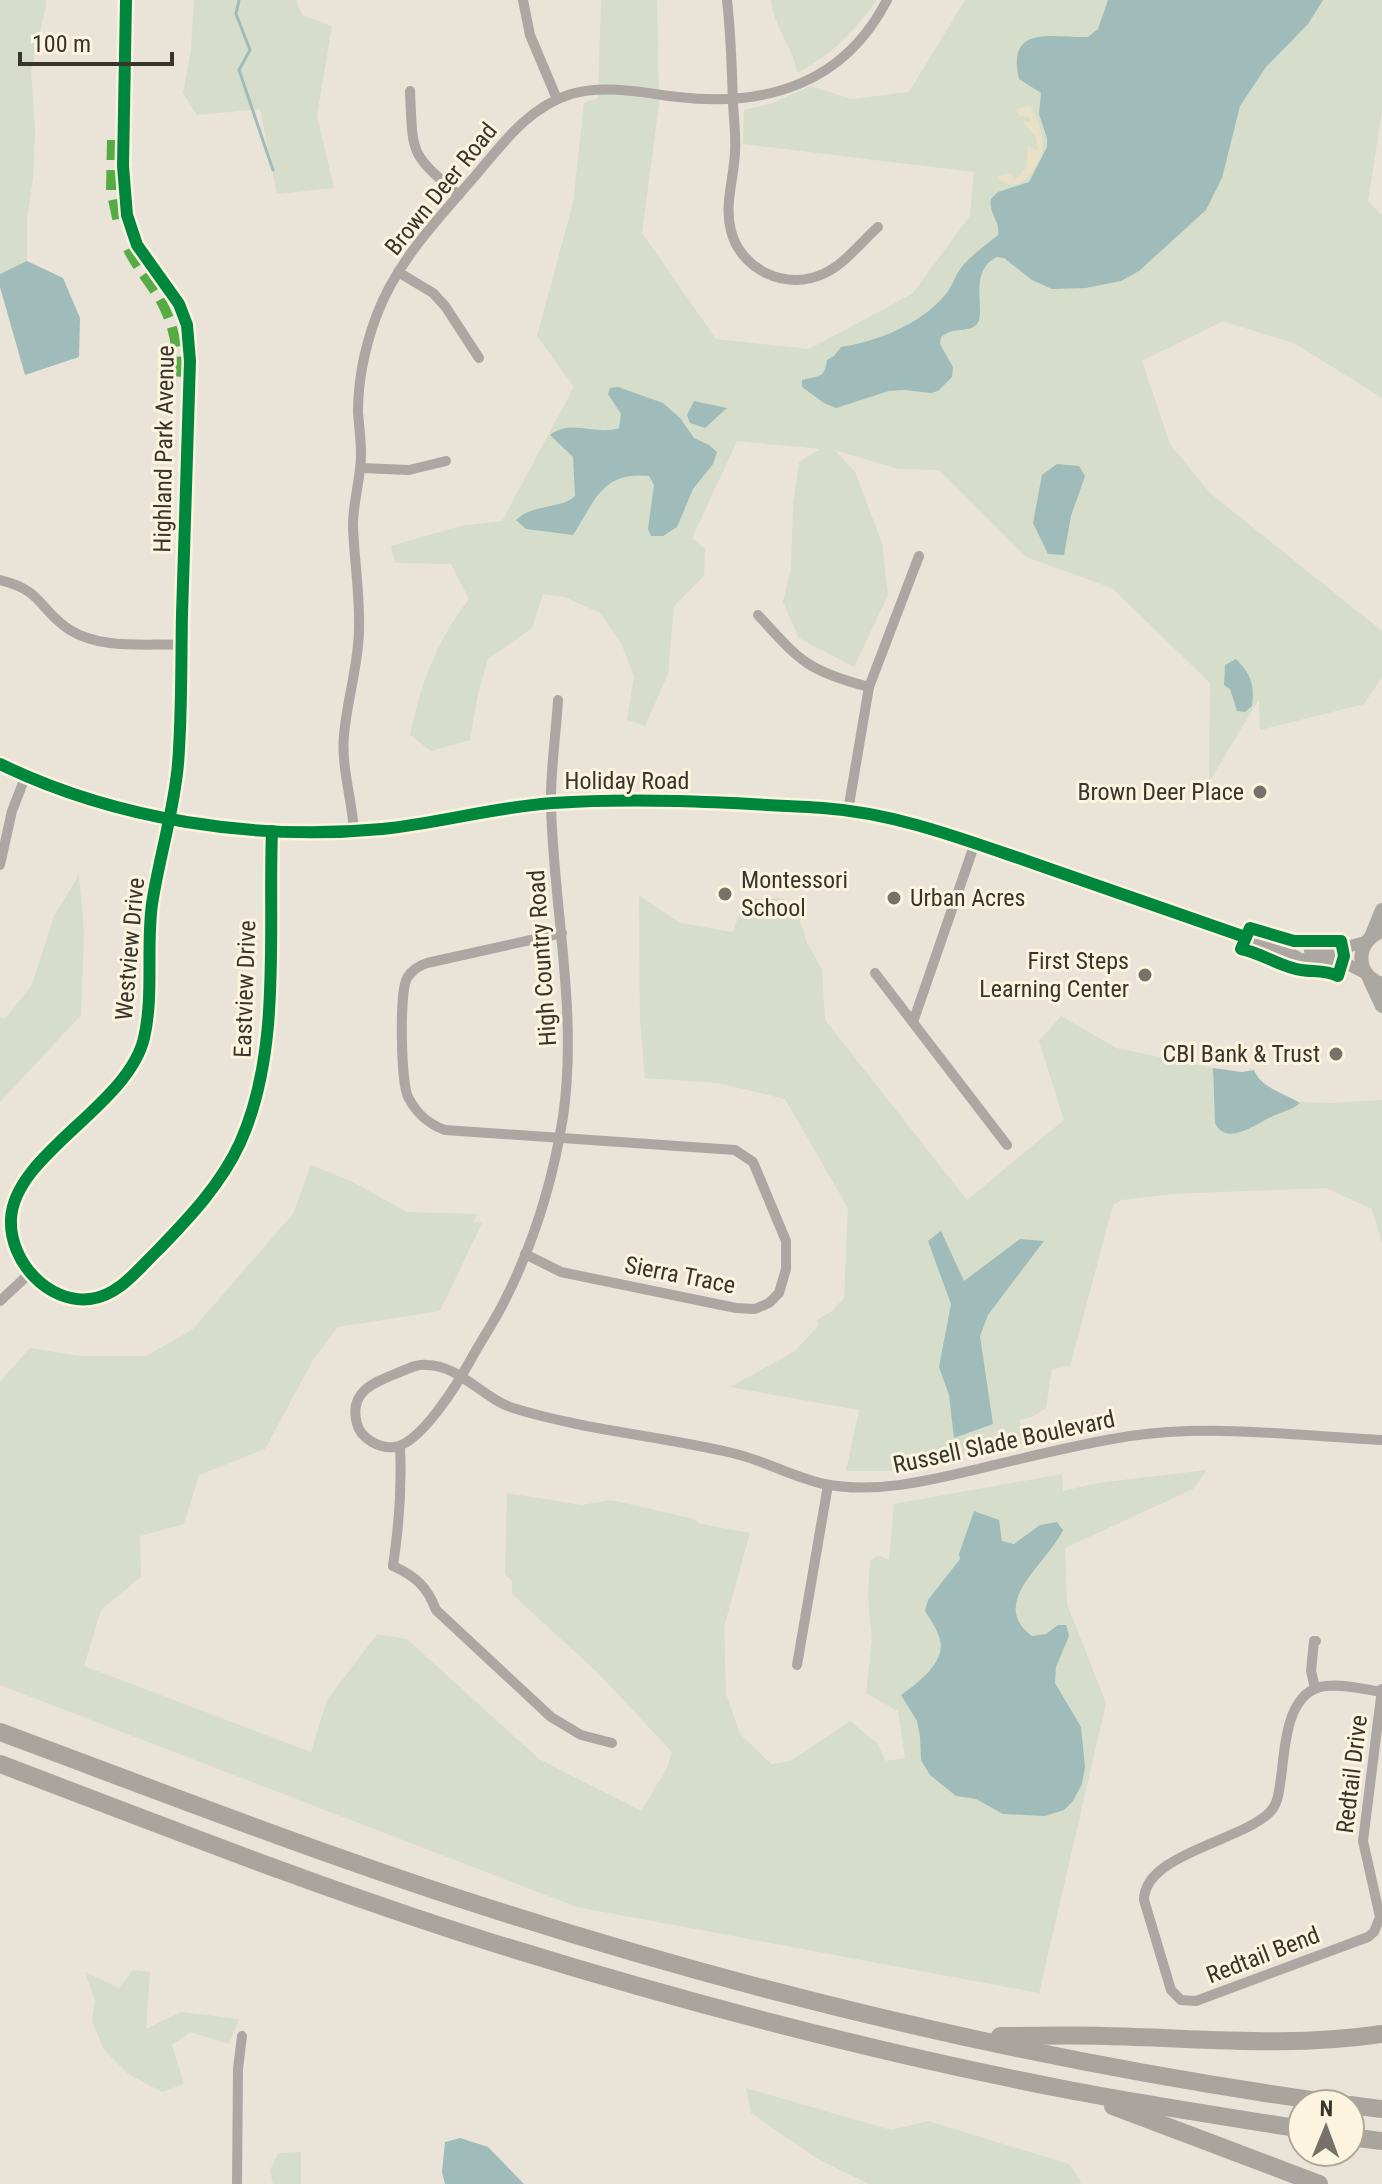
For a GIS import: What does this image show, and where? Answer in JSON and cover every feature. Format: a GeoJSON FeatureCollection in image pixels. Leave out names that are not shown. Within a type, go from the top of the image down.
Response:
{"type":"FeatureCollection","features":[{"type":"Feature","properties":{"kind":"highway"},"geometry":{"type":"LineString","coordinates":[[0,1732],[328,1854],[495,1911],[764,1987],[957,2036],[1286,2095]]}},
{"type":"Feature","properties":{"kind":"highway"},"geometry":{"type":"LineString","coordinates":[[0,1764],[322,1885],[501,1945],[777,2023],[1073,2091],[1286,2126]]}},
{"type":"Feature","properties":{"kind":"highway"},"geometry":{"type":"LineString","coordinates":[[957,2036],[1105,2036],[1260,2043],[1310,2042],[1382,2034]]}},
{"type":"Feature","properties":{"kind":"highway"},"geometry":{"type":"LineString","coordinates":[[1073,2091],[1319,2184]]}},
{"type":"Feature","properties":{"kind":"main road"},"geometry":{"type":"LineString","coordinates":[[1382,910],[1373,937],[1360,958],[1372,978],[1382,1006]]}},
{"type":"Feature","properties":{"kind":"street","name":"Highland Park Avenue"},"geometry":{"type":"LineString","coordinates":[[126,0],[123,166],[127,215],[137,245],[179,304],[187,325],[190,361],[178,767],[168,818]]}},
{"type":"Feature","properties":{"kind":"street"},"geometry":{"type":"LineString","coordinates":[[523,0],[530,35],[557,99]]}},
{"type":"Feature","properties":{"kind":"street"},"geometry":{"type":"LineString","coordinates":[[727,0],[732,41],[735,152],[728,220],[735,244],[751,264],[773,277],[809,279],[834,268],[878,227]]}},
{"type":"Feature","properties":{"kind":"street","name":"Brown Deer Road"},"geometry":{"type":"LineString","coordinates":[[354,831],[343,745],[358,656],[359,604],[353,525],[361,468],[358,411],[363,362],[377,315],[398,272],[417,244],[522,123],[557,99],[590,90],[608,89],[733,100],[772,94],[825,70],[859,40],[887,0]]}},
{"type":"Feature","properties":{"kind":"street"},"geometry":{"type":"LineString","coordinates":[[410,91],[412,138],[419,158],[459,195]]}},
{"type":"Feature","properties":{"kind":"street"},"geometry":{"type":"LineString","coordinates":[[398,272],[433,293],[479,358]]}},
{"type":"Feature","properties":{"kind":"street"},"geometry":{"type":"LineString","coordinates":[[361,468],[409,470],[446,461]]}},
{"type":"Feature","properties":{"kind":"street"},"geometry":{"type":"LineString","coordinates":[[848,811],[869,687],[919,556]]}},
{"type":"Feature","properties":{"kind":"street"},"geometry":{"type":"LineString","coordinates":[[0,580],[35,594],[56,619],[94,640],[182,645]]}},
{"type":"Feature","properties":{"kind":"street"},"geometry":{"type":"LineString","coordinates":[[758,615],[808,665],[829,677],[869,687]]}},
{"type":"Feature","properties":{"kind":"street","name":"High Country Road"},"geometry":{"type":"LineString","coordinates":[[400,1447],[416,1436],[461,1378],[505,1301],[537,1224],[558,1139],[569,1059],[569,1011],[551,803],[558,700]]}},
{"type":"Feature","properties":{"kind":"street","name":"Holiday Road"},"geometry":{"type":"LineString","coordinates":[[0,764],[95,800],[168,818],[272,831],[384,829],[551,803],[655,801],[848,811],[914,824],[975,843],[1300,959],[1343,962],[1372,978]]}},
{"type":"Feature","properties":{"kind":"street"},"geometry":{"type":"LineString","coordinates":[[0,865],[12,811],[26,775]]}},
{"type":"Feature","properties":{"kind":"street","name":"Westview Drive"},"geometry":{"type":"LineString","coordinates":[[31,1272],[17,1251],[11,1232],[11,1213],[18,1192],[30,1174],[120,1083],[141,1049],[147,1009],[152,906],[168,818]]}},
{"type":"Feature","properties":{"kind":"street","name":"Eastview Drive"},"geometry":{"type":"LineString","coordinates":[[31,1272],[50,1290],[68,1298],[92,1299],[115,1291],[203,1202],[239,1145],[263,1072],[268,1031],[272,831]]}},
{"type":"Feature","properties":{"kind":"street"},"geometry":{"type":"LineString","coordinates":[[913,1022],[975,843]]}},
{"type":"Feature","properties":{"kind":"street"},"geometry":{"type":"LineString","coordinates":[[558,1139],[445,1130],[423,1118],[406,1094],[402,1077],[403,989],[406,979],[416,967],[427,963],[562,933]]}},
{"type":"Feature","properties":{"kind":"street","name":"Holiday Road"},"geometry":{"type":"LineString","coordinates":[[1292,954],[1332,951],[1373,937]]}},
{"type":"Feature","properties":{"kind":"street"},"geometry":{"type":"LineString","coordinates":[[875,973],[1007,1145]]}},
{"type":"Feature","properties":{"kind":"street","name":"Sierra Trace"},"geometry":{"type":"LineString","coordinates":[[525,1254],[561,1272],[736,1308],[755,1309],[769,1303],[779,1293],[784,1279],[786,1241],[753,1162],[742,1153],[735,1150],[558,1139]]}},
{"type":"Feature","properties":{"kind":"street"},"geometry":{"type":"LineString","coordinates":[[0,1301],[31,1272]]}},
{"type":"Feature","properties":{"kind":"street","name":"Russell Slade Boulevard"},"geometry":{"type":"LineString","coordinates":[[400,1447],[381,1446],[362,1434],[355,1419],[358,1398],[367,1385],[420,1364],[437,1365],[505,1406],[543,1417],[739,1454],[782,1472],[828,1485],[892,1487],[1080,1445],[1191,1431],[1382,1440]]}},
{"type":"Feature","properties":{"kind":"street"},"geometry":{"type":"LineString","coordinates":[[400,1447],[400,1524],[393,1566],[415,1576],[430,1594],[436,1610],[551,1717],[581,1735],[612,1743]]}},
{"type":"Feature","properties":{"kind":"street"},"geometry":{"type":"LineString","coordinates":[[797,1665],[828,1485]]}},
{"type":"Feature","properties":{"kind":"street"},"geometry":{"type":"LineString","coordinates":[[1316,1641],[1311,1671],[1315,1688],[1338,1685],[1382,1690]]}},
{"type":"Feature","properties":{"kind":"street","name":"Redtail Bend"},"geometry":{"type":"LineString","coordinates":[[1315,1688],[1309,1691],[1290,1722],[1274,1808],[1249,1827],[1186,1855],[1150,1879],[1144,1900],[1171,1990],[1175,1996],[1188,2002],[1368,1937],[1378,1925],[1379,1910]]}},
{"type":"Feature","properties":{"kind":"street","name":"Redtail Drive"},"geometry":{"type":"LineString","coordinates":[[1379,1910],[1363,1841],[1382,1690]]}},
{"type":"Feature","properties":{"kind":"street"},"geometry":{"type":"LineString","coordinates":[[237,2184],[238,2069],[242,2036]]}},
{"type":"Feature","properties":{"kind":"green space"},"geometry":{"type":"Polygon","coordinates":[[[0,0],[46,0],[46,6],[31,71],[35,131],[27,219],[27,261],[0,274],[0,0]]]}},
{"type":"Feature","properties":{"kind":"green space"},"geometry":{"type":"Polygon","coordinates":[[[194,0],[296,0],[302,15],[332,26],[317,115],[334,188],[277,194],[260,109],[197,115],[183,93],[191,50],[194,0]]]}},
{"type":"Feature","properties":{"kind":"green space"},"geometry":{"type":"Polygon","coordinates":[[[601,0],[657,0],[659,104],[642,233],[716,339],[809,349],[912,294],[970,216],[974,172],[743,144],[744,110],[773,103],[810,86],[852,99],[909,92],[965,0],[1382,0],[1382,112],[1368,201],[1382,215],[1382,398],[1296,344],[1223,321],[1142,361],[1170,444],[1210,493],[1382,631],[1382,677],[1364,704],[1260,730],[1259,699],[1209,782],[1210,683],[1112,588],[1026,557],[939,470],[898,469],[835,450],[855,472],[882,543],[888,595],[854,667],[799,638],[783,602],[791,568],[793,506],[799,462],[820,449],[737,441],[692,538],[705,549],[704,576],[674,606],[668,674],[645,726],[627,720],[634,676],[621,643],[600,613],[565,597],[543,594],[532,628],[488,659],[470,740],[431,751],[410,735],[431,664],[447,631],[469,599],[451,564],[395,563],[391,546],[460,526],[502,521],[574,387],[537,336],[573,203],[584,103],[598,98],[601,0]]]}},
{"type":"Feature","properties":{"kind":"green space"},"geometry":{"type":"Polygon","coordinates":[[[771,0],[877,0],[842,41],[798,73],[771,0]]]}},
{"type":"Feature","properties":{"kind":"green space"},"geometry":{"type":"Polygon","coordinates":[[[79,875],[84,932],[81,1015],[0,1102],[0,1017],[5,1019],[32,985],[54,916],[79,875]]]}},
{"type":"Feature","properties":{"kind":"green space"},"geometry":{"type":"Polygon","coordinates":[[[639,896],[680,923],[733,932],[744,900],[782,898],[797,911],[807,943],[822,969],[825,1020],[967,1200],[1064,1120],[1039,1041],[1061,1016],[1116,1048],[1213,1068],[1214,1099],[1330,1103],[1382,1100],[1382,1244],[1372,1209],[1326,1188],[1172,1194],[1122,1200],[1113,1205],[1070,1366],[1052,1369],[1046,1408],[1032,1417],[1019,1420],[1025,1442],[887,1471],[846,1471],[859,1410],[730,1387],[795,1351],[819,1325],[817,1320],[832,1311],[844,1298],[848,1208],[785,1099],[718,1083],[645,1078],[640,1021],[639,896]]]}},
{"type":"Feature","properties":{"kind":"green space"},"geometry":{"type":"Polygon","coordinates":[[[311,1165],[353,1182],[407,1212],[477,1214],[473,1222],[482,1223],[440,1311],[338,1327],[313,1360],[265,1449],[199,1475],[184,1524],[140,1536],[141,1577],[101,1610],[84,1666],[311,1752],[327,1700],[377,1634],[407,1639],[539,1759],[641,1811],[667,1768],[672,1752],[598,1673],[512,1594],[512,1581],[505,1574],[507,1493],[582,1505],[611,1500],[694,1519],[700,1524],[750,1533],[724,1627],[726,1694],[740,1734],[771,1764],[790,1761],[850,1721],[877,1743],[886,1761],[905,1758],[898,1711],[866,1693],[872,1639],[868,1597],[870,1561],[878,1555],[889,1560],[894,1504],[1062,1474],[1063,1491],[1098,1483],[1207,1470],[1193,1489],[1065,1548],[1067,1604],[1106,1703],[1039,1993],[577,1907],[0,1685],[0,1382],[30,1348],[80,1356],[146,1356],[192,1330],[293,1214],[311,1165]]]}},
{"type":"Feature","properties":{"kind":"green space"},"geometry":{"type":"Polygon","coordinates":[[[133,1970],[150,1972],[146,2029],[181,2012],[239,2019],[229,2044],[190,2032],[172,2045],[184,2084],[162,2092],[128,2074],[104,2050],[92,2021],[95,2000],[85,1972],[119,1988],[133,1970]]]}},
{"type":"Feature","properties":{"kind":"green space"},"geometry":{"type":"Polygon","coordinates":[[[746,2088],[891,2130],[928,2121],[1069,2164],[1081,2181],[1080,2184],[869,2184],[816,2158],[751,2113],[746,2088]]]}},
{"type":"Feature","properties":{"kind":"green space"},"geometry":{"type":"Polygon","coordinates":[[[301,2152],[301,2184],[273,2184],[270,2170],[278,2153],[301,2152]]]}},
{"type":"Feature","properties":{"kind":"sand"},"geometry":{"type":"Polygon","coordinates":[[[1030,105],[1041,133],[1043,148],[1029,176],[1017,185],[1011,185],[999,180],[998,176],[1011,173],[1015,180],[1026,167],[1028,146],[1038,151],[1036,137],[1023,122],[1030,122],[1029,117],[1020,116],[1016,110],[1030,105]]]}},
{"type":"Feature","properties":{"kind":"water"},"geometry":{"type":"Polygon","coordinates":[[[1108,0],[1323,0],[1308,24],[1266,67],[1240,106],[1222,178],[1206,210],[1139,271],[1121,281],[1086,288],[1052,289],[1032,280],[1004,258],[997,257],[982,273],[980,312],[976,325],[941,337],[940,344],[953,367],[952,377],[938,391],[889,391],[836,408],[802,387],[802,380],[823,373],[827,360],[841,347],[883,336],[924,315],[947,292],[965,263],[998,235],[991,199],[998,192],[1029,182],[1047,147],[1039,114],[1041,93],[1019,79],[1017,61],[1020,49],[1026,41],[1036,37],[1088,37],[1098,29],[1108,0]]]}},
{"type":"Feature","properties":{"kind":"water"},"geometry":{"type":"Polygon","coordinates":[[[27,261],[63,278],[80,318],[79,357],[25,375],[0,287],[0,274],[27,261]]]}},
{"type":"Feature","properties":{"kind":"water"},"geometry":{"type":"Polygon","coordinates":[[[618,387],[663,403],[680,418],[694,438],[717,452],[713,464],[693,489],[677,527],[663,536],[651,536],[648,529],[654,485],[649,476],[633,476],[620,478],[601,491],[573,535],[526,529],[516,520],[531,511],[563,503],[575,496],[573,457],[550,435],[575,427],[619,428],[621,414],[608,394],[610,388],[618,387]]]}},
{"type":"Feature","properties":{"kind":"water"},"geometry":{"type":"Polygon","coordinates":[[[694,401],[727,408],[705,428],[690,423],[687,415],[694,401]]]}},
{"type":"Feature","properties":{"kind":"water"},"geometry":{"type":"Polygon","coordinates":[[[1057,464],[1079,466],[1085,476],[1071,516],[1064,555],[1048,554],[1033,523],[1042,475],[1057,464]]]}},
{"type":"Feature","properties":{"kind":"water"},"geometry":{"type":"Polygon","coordinates":[[[1236,659],[1252,686],[1252,706],[1245,712],[1237,711],[1230,689],[1224,685],[1225,665],[1236,659]]]}},
{"type":"Feature","properties":{"kind":"water"},"geometry":{"type":"Polygon","coordinates":[[[1213,1068],[1242,1072],[1254,1070],[1267,1086],[1300,1103],[1242,1132],[1226,1133],[1215,1123],[1213,1068]]]}},
{"type":"Feature","properties":{"kind":"water"},"geometry":{"type":"Polygon","coordinates":[[[941,1231],[964,1281],[1020,1239],[1044,1241],[988,1315],[980,1336],[993,1424],[954,1438],[949,1395],[939,1367],[951,1304],[928,1241],[941,1231]]]}},
{"type":"Feature","properties":{"kind":"water"},"geometry":{"type":"Polygon","coordinates":[[[974,1511],[999,1520],[1002,1541],[1014,1544],[1040,1525],[1057,1522],[1063,1530],[1025,1583],[1016,1610],[1020,1623],[1032,1636],[1046,1634],[1058,1625],[1066,1625],[1069,1636],[1056,1667],[1055,1683],[1081,1727],[1085,1767],[1082,1784],[1073,1801],[1064,1810],[1045,1816],[1003,1814],[976,1799],[956,1796],[930,1775],[921,1760],[917,1721],[901,1695],[929,1672],[939,1656],[939,1636],[925,1611],[928,1600],[960,1559],[974,1511]]]}},
{"type":"Feature","properties":{"kind":"water"},"geometry":{"type":"Polygon","coordinates":[[[460,2138],[488,2147],[524,2184],[445,2184],[442,2172],[445,2142],[460,2138]]]}},
{"type":"Feature","properties":{"kind":"waterway"},"geometry":{"type":"LineString","coordinates":[[239,0],[236,14],[250,50],[239,70],[273,170]]}},
{"type":"Feature","properties":{"kind":"marked path"},"geometry":{"type":"LineString","coordinates":[[112,140],[111,190],[119,227]]}},
{"type":"Feature","properties":{"kind":"marked path"},"geometry":{"type":"LineString","coordinates":[[128,249],[158,296],[172,326],[178,381]]}},
{"type":"Feature","properties":{"kind":"cycle path"},"geometry":{"type":"LineString","coordinates":[[126,0],[123,166],[127,215],[137,245],[179,304],[187,325],[190,361],[181,708],[176,782],[152,904],[149,1005],[144,1038],[134,1063],[117,1086],[31,1173],[17,1195],[11,1219],[12,1235],[24,1264],[34,1277],[60,1295],[74,1299],[100,1297],[128,1280],[204,1199],[240,1143],[253,1107],[268,1030],[272,831]]}},
{"type":"Feature","properties":{"kind":"cycle path"},"geometry":{"type":"LineString","coordinates":[[0,764],[44,783],[138,812],[186,822],[285,832],[382,829],[510,808],[587,801],[688,801],[849,811],[952,835],[1245,937]]}},
{"type":"Feature","properties":{"kind":"cycle path"},"geometry":{"type":"LineString","coordinates":[[1250,928],[1294,941],[1341,941],[1344,956],[1338,976],[1293,968],[1241,949],[1250,928]]}},
{"type":"Feature","properties":{"kind":"place","name":"Brown Deer Place"},"geometry":{"type":"Point","coordinates":[1260,792]}},
{"type":"Feature","properties":{"kind":"place","name":"Montessori School"},"geometry":{"type":"Point","coordinates":[725,894]}},
{"type":"Feature","properties":{"kind":"place","name":"Urban Acres"},"geometry":{"type":"Point","coordinates":[894,898]}},
{"type":"Feature","properties":{"kind":"place","name":"First Steps Learning Center"},"geometry":{"type":"Point","coordinates":[1145,975]}},
{"type":"Feature","properties":{"kind":"place","name":"CBI Bank & Trust"},"geometry":{"type":"Point","coordinates":[1336,1054]}}]}
